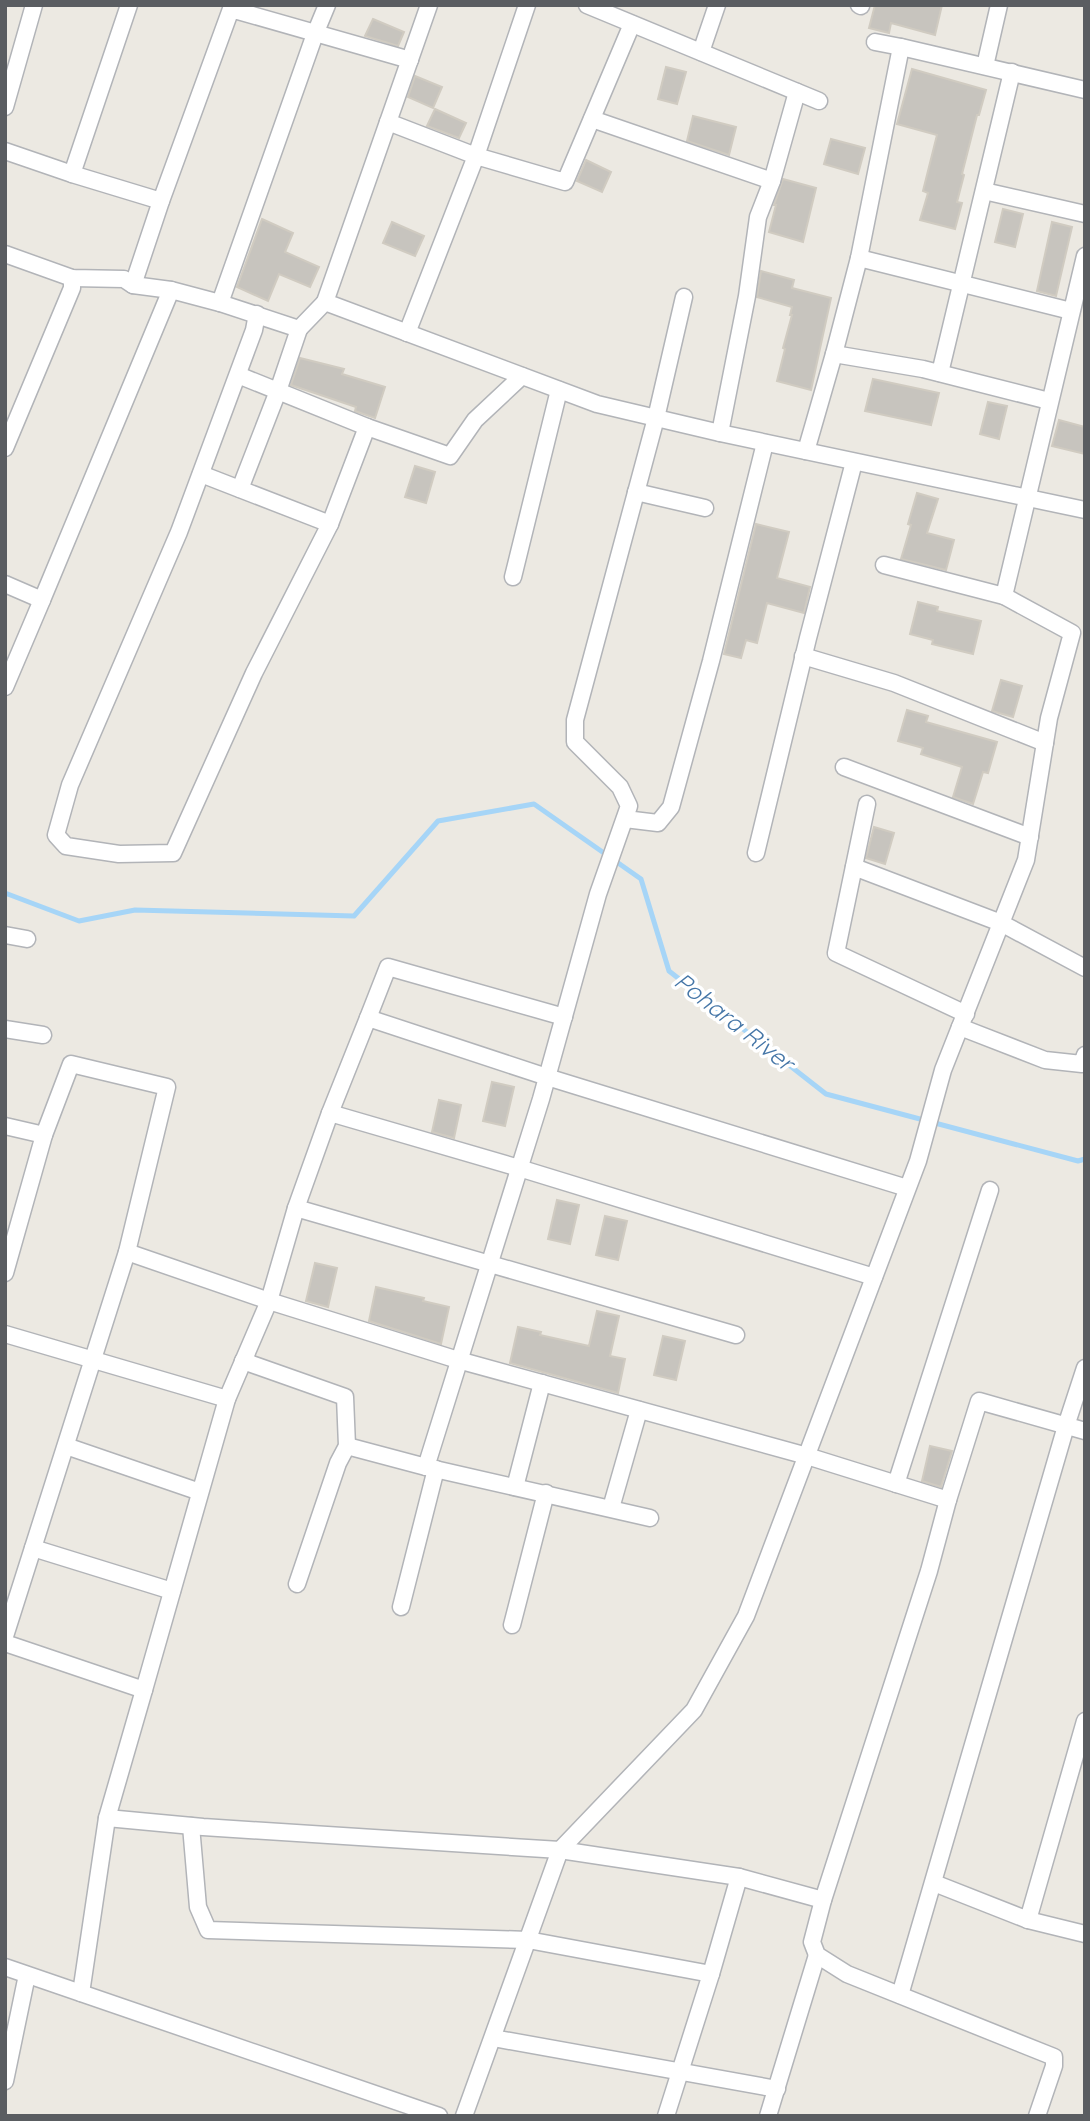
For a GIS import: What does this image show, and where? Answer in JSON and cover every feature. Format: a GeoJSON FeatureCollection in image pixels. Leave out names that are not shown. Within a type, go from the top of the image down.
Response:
{"type":"FeatureCollection","features":[{"type":"Feature","properties":{"kind":"street"},"geometry":{"type":"LineString","coordinates":[[5,107],[34,5]]}},
{"type":"Feature","properties":{"kind":"street"},"geometry":{"type":"LineString","coordinates":[[72,174],[129,5]]}},
{"type":"Feature","properties":{"kind":"street"},"geometry":{"type":"LineString","coordinates":[[220,303],[327,5]]}},
{"type":"Feature","properties":{"kind":"street"},"geometry":{"type":"LineString","coordinates":[[240,489],[299,329],[325,302],[429,5]]}},
{"type":"Feature","properties":{"kind":"street"},"geometry":{"type":"LineString","coordinates":[[407,333],[476,156],[527,5]]}},
{"type":"Feature","properties":{"kind":"street"},"geometry":{"type":"LineString","coordinates":[[587,5],[819,101]]}},
{"type":"Feature","properties":{"kind":"street"},"geometry":{"type":"LineString","coordinates":[[701,52],[717,5]]}},
{"type":"Feature","properties":{"kind":"street"},"geometry":{"type":"LineString","coordinates":[[985,66],[999,5]]}},
{"type":"Feature","properties":{"kind":"street"},"geometry":{"type":"LineString","coordinates":[[133,285],[160,201],[231,9],[410,60]]}},
{"type":"Feature","properties":{"kind":"street"},"geometry":{"type":"LineString","coordinates":[[388,122],[476,156],[565,182],[632,24]]}},
{"type":"Feature","properties":{"kind":"street"},"geometry":{"type":"LineString","coordinates":[[874,42],[1085,90]]}},
{"type":"Feature","properties":{"kind":"street"},"geometry":{"type":"LineString","coordinates":[[806,450],[859,258],[901,47]]}},
{"type":"Feature","properties":{"kind":"street"},"geometry":{"type":"LineString","coordinates":[[940,373],[1012,72]]}},
{"type":"Feature","properties":{"kind":"street"},"geometry":{"type":"LineString","coordinates":[[720,433],[747,296],[758,217],[772,181],[797,92]]}},
{"type":"Feature","properties":{"kind":"street"},"geometry":{"type":"LineString","coordinates":[[592,119],[772,181]]}},
{"type":"Feature","properties":{"kind":"street"},"geometry":{"type":"LineString","coordinates":[[5,151],[160,201]]}},
{"type":"Feature","properties":{"kind":"street"},"geometry":{"type":"LineString","coordinates":[[984,191],[1085,214]]}},
{"type":"Feature","properties":{"kind":"street"},"geometry":{"type":"LineString","coordinates":[[5,254],[72,278],[124,279],[133,285],[171,290],[220,303],[299,329]]}},
{"type":"Feature","properties":{"kind":"street"},"geometry":{"type":"LineString","coordinates":[[1004,596],[1085,256]]}},
{"type":"Feature","properties":{"kind":"street"},"geometry":{"type":"LineString","coordinates":[[859,258],[1071,311]]}},
{"type":"Feature","properties":{"kind":"street"},"geometry":{"type":"LineString","coordinates":[[5,447],[72,288],[72,278]]}},
{"type":"Feature","properties":{"kind":"street"},"geometry":{"type":"LineString","coordinates":[[5,687],[171,290]]}},
{"type":"Feature","properties":{"kind":"street"},"geometry":{"type":"LineString","coordinates":[[401,1607],[458,1360],[520,1168],[598,894],[629,806],[620,787],[575,742],[575,720],[656,418],[684,297]]}},
{"type":"Feature","properties":{"kind":"street"},"geometry":{"type":"LineString","coordinates":[[325,302],[597,404],[765,443],[1085,510]]}},
{"type":"Feature","properties":{"kind":"street"},"geometry":{"type":"LineString","coordinates":[[257,314],[238,375],[179,532],[70,785],[56,835],[66,846],[119,854],[173,853],[254,673],[330,524],[367,427]]}},
{"type":"Feature","properties":{"kind":"street"},"geometry":{"type":"LineString","coordinates":[[834,354],[940,373],[1049,401]]}},
{"type":"Feature","properties":{"kind":"street"},"geometry":{"type":"LineString","coordinates":[[238,375],[367,427],[450,456],[475,420],[522,376]]}},
{"type":"Feature","properties":{"kind":"street"},"geometry":{"type":"LineString","coordinates":[[513,577],[559,390]]}},
{"type":"Feature","properties":{"kind":"street"},"geometry":{"type":"LineString","coordinates":[[623,825],[658,823],[671,807],[711,661],[765,443]]}},
{"type":"Feature","properties":{"kind":"street"},"geometry":{"type":"LineString","coordinates":[[756,853],[803,656],[854,462]]}},
{"type":"Feature","properties":{"kind":"street"},"geometry":{"type":"LineString","coordinates":[[201,474],[330,524]]}},
{"type":"Feature","properties":{"kind":"street"},"geometry":{"type":"LineString","coordinates":[[636,492],[705,508]]}},
{"type":"Feature","properties":{"kind":"street"},"geometry":{"type":"LineString","coordinates":[[464,2116],[560,1850],[694,1710],[746,1616],[918,1161],[943,1070],[1026,860],[1049,718],[1072,633],[1004,596],[884,565]]}},
{"type":"Feature","properties":{"kind":"street"},"geometry":{"type":"LineString","coordinates":[[5,584],[42,600]]}},
{"type":"Feature","properties":{"kind":"street"},"geometry":{"type":"LineString","coordinates":[[803,656],[894,683],[1045,743]]}},
{"type":"Feature","properties":{"kind":"street"},"geometry":{"type":"LineString","coordinates":[[844,767],[1030,837]]}},
{"type":"Feature","properties":{"kind":"street"},"geometry":{"type":"LineString","coordinates":[[867,804],[836,953],[963,1021],[1045,1060],[1082,1064],[1085,1055]]}},
{"type":"Feature","properties":{"kind":"street"},"geometry":{"type":"LineString","coordinates":[[854,867],[1001,923],[1085,968]]}},
{"type":"Feature","properties":{"kind":"street"},"geometry":{"type":"LineString","coordinates":[[5,935],[27,939]]}},
{"type":"Feature","properties":{"kind":"street"},"geometry":{"type":"LineString","coordinates":[[80,1993],[107,1818],[227,1399],[269,1301],[296,1208],[330,1113],[388,967],[564,1017]]}},
{"type":"Feature","properties":{"kind":"street"},"geometry":{"type":"LineString","coordinates":[[368,1018],[547,1077],[908,1188]]}},
{"type":"Feature","properties":{"kind":"street"},"geometry":{"type":"LineString","coordinates":[[5,1029],[43,1035]]}},
{"type":"Feature","properties":{"kind":"street"},"geometry":{"type":"LineString","coordinates":[[5,1273],[10,1236],[71,1064],[167,1087],[127,1252],[5,1636]]}},
{"type":"Feature","properties":{"kind":"street"},"geometry":{"type":"LineString","coordinates":[[330,1113],[520,1168],[874,1277]]}},
{"type":"Feature","properties":{"kind":"street"},"geometry":{"type":"LineString","coordinates":[[5,1126],[44,1135]]}},
{"type":"Feature","properties":{"kind":"street"},"geometry":{"type":"LineString","coordinates":[[896,1484],[990,1190]]}},
{"type":"Feature","properties":{"kind":"street"},"geometry":{"type":"LineString","coordinates":[[296,1208],[736,1335]]}},
{"type":"Feature","properties":{"kind":"street"},"geometry":{"type":"LineString","coordinates":[[127,1252],[269,1301],[458,1360],[807,1456],[948,1500]]}},
{"type":"Feature","properties":{"kind":"street"},"geometry":{"type":"LineString","coordinates":[[5,1334],[227,1399]]}},
{"type":"Feature","properties":{"kind":"street"},"geometry":{"type":"LineString","coordinates":[[243,1361],[345,1397],[347,1446],[338,1463],[297,1584]]}},
{"type":"Feature","properties":{"kind":"street"},"geometry":{"type":"LineString","coordinates":[[900,1995],[1085,1368]]}},
{"type":"Feature","properties":{"kind":"street"},"geometry":{"type":"LineString","coordinates":[[515,1487],[542,1383]]}},
{"type":"Feature","properties":{"kind":"street"},"geometry":{"type":"LineString","coordinates":[[1037,2116],[1054,2066],[1054,2057],[847,1974],[817,1955],[812,1942],[823,1900],[929,1571],[979,1401],[1085,1431]]}},
{"type":"Feature","properties":{"kind":"street"},"geometry":{"type":"LineString","coordinates":[[611,1508],[639,1410]]}},
{"type":"Feature","properties":{"kind":"street"},"geometry":{"type":"LineString","coordinates":[[66,1446],[200,1492]]}},
{"type":"Feature","properties":{"kind":"street"},"geometry":{"type":"LineString","coordinates":[[347,1446],[650,1518]]}},
{"type":"Feature","properties":{"kind":"street"},"geometry":{"type":"LineString","coordinates":[[512,1625],[546,1493]]}},
{"type":"Feature","properties":{"kind":"street"},"geometry":{"type":"LineString","coordinates":[[33,1548],[172,1591]]}},
{"type":"Feature","properties":{"kind":"street"},"geometry":{"type":"LineString","coordinates":[[5,1643],[144,1690]]}},
{"type":"Feature","properties":{"kind":"street"},"geometry":{"type":"LineString","coordinates":[[1028,1920],[1085,1721]]}},
{"type":"Feature","properties":{"kind":"street"},"geometry":{"type":"LineString","coordinates":[[107,1818],[560,1850],[739,1877],[823,1900]]}},
{"type":"Feature","properties":{"kind":"street"},"geometry":{"type":"LineString","coordinates":[[191,1826],[198,1907],[208,1930],[528,1940],[711,1974]]}},
{"type":"Feature","properties":{"kind":"street"},"geometry":{"type":"LineString","coordinates":[[666,2116],[739,1877]]}},
{"type":"Feature","properties":{"kind":"street"},"geometry":{"type":"LineString","coordinates":[[934,1883],[1028,1920],[1085,1934]]}},
{"type":"Feature","properties":{"kind":"street"},"geometry":{"type":"LineString","coordinates":[[768,2116],[817,1955]]}},
{"type":"Feature","properties":{"kind":"street"},"geometry":{"type":"LineString","coordinates":[[5,1967],[439,2116]]}},
{"type":"Feature","properties":{"kind":"street"},"geometry":{"type":"LineString","coordinates":[[5,2081],[27,1975]]}},
{"type":"Feature","properties":{"kind":"street"},"geometry":{"type":"LineString","coordinates":[[493,2038],[776,2089]]}},
{"type":"Feature","properties":{"kind":"building"},"geometry":{"type":"Polygon","coordinates":[[[875,5],[942,5],[935,35],[891,23],[889,33],[869,28],[875,5]]]}},
{"type":"Feature","properties":{"kind":"building"},"geometry":{"type":"Polygon","coordinates":[[[373,19],[404,32],[398,46],[365,36],[373,19]]]}},
{"type":"Feature","properties":{"kind":"building"},"geometry":{"type":"Polygon","coordinates":[[[666,67],[686,72],[677,104],[658,99],[666,67]]]}},
{"type":"Feature","properties":{"kind":"building"},"geometry":{"type":"Polygon","coordinates":[[[912,69],[986,90],[962,174],[964,175],[957,202],[962,203],[955,229],[920,220],[928,193],[923,191],[937,135],[897,124],[912,69]]]}},
{"type":"Feature","properties":{"kind":"building"},"geometry":{"type":"Polygon","coordinates":[[[415,76],[442,87],[433,108],[408,97],[415,76]]]}},
{"type":"Feature","properties":{"kind":"building"},"geometry":{"type":"Polygon","coordinates":[[[435,109],[466,123],[459,138],[427,126],[435,109]]]}},
{"type":"Feature","properties":{"kind":"building"},"geometry":{"type":"Polygon","coordinates":[[[693,116],[736,127],[729,155],[687,141],[693,116]]]}},
{"type":"Feature","properties":{"kind":"building"},"geometry":{"type":"Polygon","coordinates":[[[831,139],[865,148],[858,174],[824,164],[831,139]]]}},
{"type":"Feature","properties":{"kind":"building"},"geometry":{"type":"Polygon","coordinates":[[[586,160],[611,172],[602,192],[577,181],[586,160]]]}},
{"type":"Feature","properties":{"kind":"building"},"geometry":{"type":"Polygon","coordinates":[[[783,179],[816,188],[803,242],[769,232],[783,179]]]}},
{"type":"Feature","properties":{"kind":"building"},"geometry":{"type":"Polygon","coordinates":[[[1003,209],[1023,214],[1015,247],[995,242],[1003,209]]]}},
{"type":"Feature","properties":{"kind":"building"},"geometry":{"type":"Polygon","coordinates":[[[262,219],[293,233],[285,252],[319,267],[310,287],[279,274],[268,301],[237,287],[262,219]]]}},
{"type":"Feature","properties":{"kind":"building"},"geometry":{"type":"Polygon","coordinates":[[[392,222],[424,236],[415,256],[383,243],[392,222]]]}},
{"type":"Feature","properties":{"kind":"building"},"geometry":{"type":"Polygon","coordinates":[[[1052,222],[1072,227],[1056,296],[1037,291],[1052,222]]]}},
{"type":"Feature","properties":{"kind":"building"},"geometry":{"type":"Polygon","coordinates":[[[761,271],[794,280],[792,288],[831,298],[811,390],[777,381],[792,307],[757,297],[761,271]]]}},
{"type":"Feature","properties":{"kind":"building"},"geometry":{"type":"Polygon","coordinates":[[[300,358],[344,369],[342,374],[385,387],[375,418],[355,411],[356,407],[291,385],[300,358]]]}},
{"type":"Feature","properties":{"kind":"building"},"geometry":{"type":"Polygon","coordinates":[[[873,379],[939,393],[931,425],[865,411],[873,379]]]}},
{"type":"Feature","properties":{"kind":"building"},"geometry":{"type":"Polygon","coordinates":[[[988,402],[1007,406],[999,439],[980,434],[988,402]]]}},
{"type":"Feature","properties":{"kind":"building"},"geometry":{"type":"Polygon","coordinates":[[[1059,420],[1085,427],[1085,454],[1052,446],[1059,420]]]}},
{"type":"Feature","properties":{"kind":"building"},"geometry":{"type":"Polygon","coordinates":[[[415,466],[435,472],[426,503],[405,497],[415,466]]]}},
{"type":"Feature","properties":{"kind":"building"},"geometry":{"type":"Polygon","coordinates":[[[917,493],[938,499],[927,533],[954,540],[946,570],[901,559],[917,493]]]}},
{"type":"Feature","properties":{"kind":"building"},"geometry":{"type":"Polygon","coordinates":[[[756,524],[789,532],[777,578],[810,587],[804,613],[767,603],[757,643],[746,640],[741,658],[724,654],[756,524]]]}},
{"type":"Feature","properties":{"kind":"building"},"geometry":{"type":"Polygon","coordinates":[[[918,602],[938,607],[937,611],[981,621],[973,654],[932,644],[933,640],[910,634],[918,602]]]}},
{"type":"Feature","properties":{"kind":"building"},"geometry":{"type":"Polygon","coordinates":[[[1001,680],[1022,686],[1013,717],[992,711],[1001,680]]]}},
{"type":"Feature","properties":{"kind":"building"},"geometry":{"type":"Polygon","coordinates":[[[907,710],[928,716],[926,722],[997,742],[988,773],[983,772],[973,804],[953,797],[962,767],[921,754],[923,748],[898,741],[907,710]]]}},
{"type":"Feature","properties":{"kind":"building"},"geometry":{"type":"Polygon","coordinates":[[[874,827],[894,833],[885,864],[866,858],[874,827]]]}},
{"type":"Feature","properties":{"kind":"building"},"geometry":{"type":"Polygon","coordinates":[[[492,1082],[514,1087],[505,1126],[483,1121],[492,1082]]]}},
{"type":"Feature","properties":{"kind":"building"},"geometry":{"type":"Polygon","coordinates":[[[439,1100],[461,1105],[454,1138],[432,1132],[439,1100]]]}},
{"type":"Feature","properties":{"kind":"building"},"geometry":{"type":"Polygon","coordinates":[[[557,1200],[579,1205],[570,1244],[548,1239],[557,1200]]]}},
{"type":"Feature","properties":{"kind":"building"},"geometry":{"type":"Polygon","coordinates":[[[605,1216],[627,1221],[618,1260],[596,1255],[605,1216]]]}},
{"type":"Feature","properties":{"kind":"building"},"geometry":{"type":"Polygon","coordinates":[[[315,1263],[337,1268],[328,1307],[306,1301],[315,1263]]]}},
{"type":"Feature","properties":{"kind":"building"},"geometry":{"type":"Polygon","coordinates":[[[376,1287],[449,1307],[441,1344],[369,1321],[376,1287]]]}},
{"type":"Feature","properties":{"kind":"building"},"geometry":{"type":"Polygon","coordinates":[[[597,1311],[619,1316],[610,1356],[625,1359],[618,1393],[510,1363],[518,1327],[589,1346],[597,1311]]]}},
{"type":"Feature","properties":{"kind":"building"},"geometry":{"type":"Polygon","coordinates":[[[663,1336],[685,1341],[676,1380],[654,1375],[663,1336]]]}},
{"type":"Feature","properties":{"kind":"building"},"geometry":{"type":"Polygon","coordinates":[[[930,1446],[952,1451],[941,1487],[922,1481],[930,1446]]]}},
{"type":"Feature","properties":{"kind":"waterway","name":"Pohara River"},"geometry":{"type":"LineString","coordinates":[[5,893],[79,921],[135,910],[354,916],[438,821],[534,804],[641,879],[669,971],[826,1094],[1078,1161],[1085,1159]]}}]}
